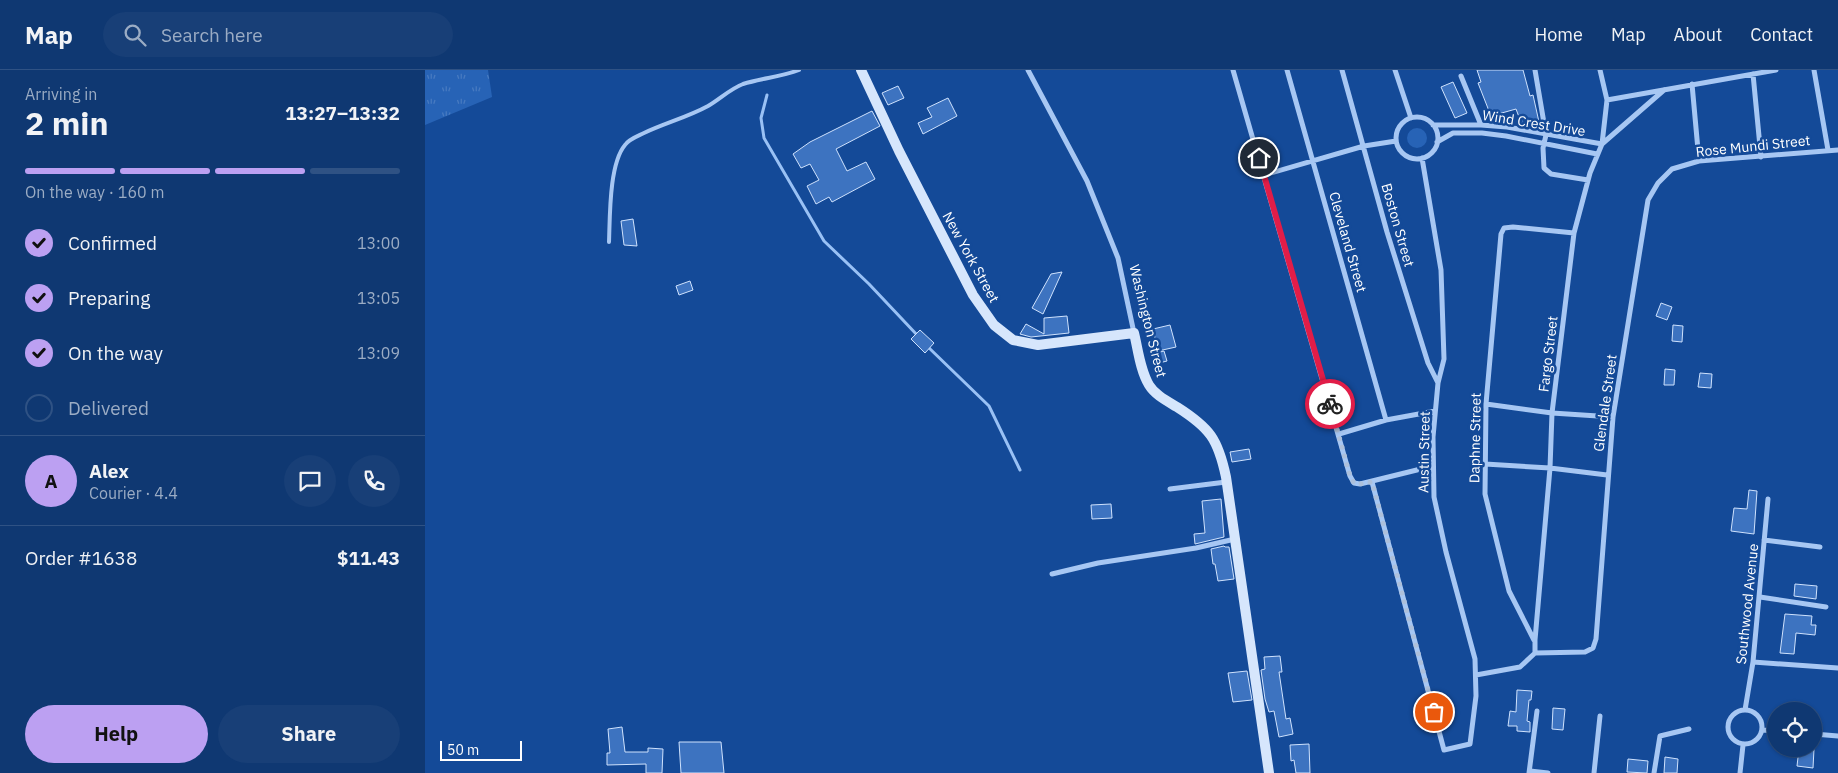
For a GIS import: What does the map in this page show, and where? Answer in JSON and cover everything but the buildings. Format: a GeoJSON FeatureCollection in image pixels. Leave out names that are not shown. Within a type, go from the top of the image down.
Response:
{"type":"FeatureCollection","features":[{"type":"Feature","properties":{"kind":"street","name":"New York Street"},"geometry":{"type":"LineString","coordinates":[[861,70],[899,151],[973,295],[994,325],[1013,340],[1038,345],[1134,333]]}},
{"type":"Feature","properties":{"kind":"street","name":"Washington Street"},"geometry":{"type":"LineString","coordinates":[[1028,70],[1087,181],[1118,258],[1144,374],[1150,386],[1159,396],[1195,419],[1210,433],[1220,451],[1235,539],[1269,773]]}},
{"type":"Feature","properties":{"kind":"street"},"geometry":{"type":"LineString","coordinates":[[1233,70],[1350,476],[1354,483],[1359,484],[1433,466]]}},
{"type":"Feature","properties":{"kind":"street","name":"Cleveland Street"},"geometry":{"type":"LineString","coordinates":[[1287,70],[1387,420]]}},
{"type":"Feature","properties":{"kind":"street","name":"Boston Street"},"geometry":{"type":"LineString","coordinates":[[1342,70],[1387,232],[1428,364],[1438,383]]}},
{"type":"Feature","properties":{"kind":"street"},"geometry":{"type":"LineString","coordinates":[[1395,70],[1411,118]]}},
{"type":"Feature","properties":{"kind":"street"},"geometry":{"type":"LineString","coordinates":[[1535,70],[1546,135],[1543,148],[1544,168],[1551,174],[1588,180]]}},
{"type":"Feature","properties":{"kind":"street"},"geometry":{"type":"LineString","coordinates":[[1600,70],[1607,100],[1602,144]]}},
{"type":"Feature","properties":{"kind":"street"},"geometry":{"type":"LineString","coordinates":[[1607,100],[1776,70]]}},
{"type":"Feature","properties":{"kind":"street"},"geometry":{"type":"LineString","coordinates":[[1814,70],[1828,150]]}},
{"type":"Feature","properties":{"kind":"street"},"geometry":{"type":"LineString","coordinates":[[1753,74],[1761,157]]}},
{"type":"Feature","properties":{"kind":"street"},"geometry":{"type":"LineString","coordinates":[[1461,76],[1481,125]]}},
{"type":"Feature","properties":{"kind":"street"},"geometry":{"type":"LineString","coordinates":[[1692,84],[1699,161]]}},
{"type":"Feature","properties":{"kind":"street","name":"Fargo Street"},"geometry":{"type":"LineString","coordinates":[[1535,653],[1550,468],[1552,413],[1574,233],[1588,180],[1602,144],[1664,90]]}},
{"type":"Feature","properties":{"kind":"street"},"geometry":{"type":"LineString","coordinates":[[1411,118],[1423,118],[1433,125],[1436,130],[1437,142],[1432,152],[1422,158],[1408,157],[1398,148],[1396,141],[1397,130],[1411,118]]}},
{"type":"Feature","properties":{"kind":"street","name":"Wind Crest Drive"},"geometry":{"type":"LineString","coordinates":[[1433,125],[1507,127],[1602,144]]}},
{"type":"Feature","properties":{"kind":"street","name":"Wind Crest Drive"},"geometry":{"type":"LineString","coordinates":[[1437,142],[1453,133],[1472,133],[1506,136],[1597,154]]}},
{"type":"Feature","properties":{"kind":"street"},"geometry":{"type":"LineString","coordinates":[[1264,175],[1364,146],[1396,141]]}},
{"type":"Feature","properties":{"kind":"street","name":"Rose Mundi Street"},"geometry":{"type":"LineString","coordinates":[[1671,169],[1699,161],[1838,150]]}},
{"type":"Feature","properties":{"kind":"street","name":"Austin Street"},"geometry":{"type":"LineString","coordinates":[[1372,482],[1444,750],[1471,744],[1476,696],[1476,675],[1471,640],[1439,525],[1434,497],[1433,437],[1438,383],[1444,359],[1441,270],[1422,158]]}},
{"type":"Feature","properties":{"kind":"street","name":"Glendale Street"},"geometry":{"type":"LineString","coordinates":[[1535,653],[1585,652],[1593,648],[1596,639],[1613,416],[1648,200],[1658,183],[1671,169]]}},
{"type":"Feature","properties":{"kind":"street","name":"Daphne Street"},"geometry":{"type":"LineString","coordinates":[[1535,640],[1509,591],[1485,494],[1486,404],[1501,234],[1504,228],[1513,227],[1574,233]]}},
{"type":"Feature","properties":{"kind":"street"},"geometry":{"type":"LineString","coordinates":[[1486,404],[1552,413],[1613,416]]}},
{"type":"Feature","properties":{"kind":"street"},"geometry":{"type":"LineString","coordinates":[[1339,434],[1387,420],[1435,411]]}},
{"type":"Feature","properties":{"kind":"street"},"geometry":{"type":"LineString","coordinates":[[1485,464],[1550,468],[1607,475]]}},
{"type":"Feature","properties":{"kind":"street"},"geometry":{"type":"LineString","coordinates":[[1170,489],[1226,482]]}},
{"type":"Feature","properties":{"kind":"street","name":"Southwood Avenue"},"geometry":{"type":"LineString","coordinates":[[1745,710],[1753,662],[1768,499]]}},
{"type":"Feature","properties":{"kind":"street"},"geometry":{"type":"LineString","coordinates":[[1052,574],[1098,563],[1196,548],[1235,539]]}},
{"type":"Feature","properties":{"kind":"street"},"geometry":{"type":"LineString","coordinates":[[1764,540],[1820,547]]}},
{"type":"Feature","properties":{"kind":"street"},"geometry":{"type":"LineString","coordinates":[[1760,597],[1826,607]]}},
{"type":"Feature","properties":{"kind":"street"},"geometry":{"type":"LineString","coordinates":[[1476,675],[1519,667],[1535,653]]}},
{"type":"Feature","properties":{"kind":"street"},"geometry":{"type":"LineString","coordinates":[[1753,662],[1838,668]]}},
{"type":"Feature","properties":{"kind":"street"},"geometry":{"type":"LineString","coordinates":[[1537,711],[1529,772],[1548,773]]}},
{"type":"Feature","properties":{"kind":"street"},"geometry":{"type":"LineString","coordinates":[[1752,711],[1762,722],[1762,730],[1759,738],[1752,743],[1743,744],[1736,742],[1731,737],[1728,723],[1731,716],[1737,712],[1752,711]]}},
{"type":"Feature","properties":{"kind":"street"},"geometry":{"type":"LineString","coordinates":[[1593,773],[1600,716]]}},
{"type":"Feature","properties":{"kind":"street"},"geometry":{"type":"LineString","coordinates":[[1654,773],[1660,736],[1689,729]]}},
{"type":"Feature","properties":{"kind":"street"},"geometry":{"type":"LineString","coordinates":[[1762,730],[1767,730]]}},
{"type":"Feature","properties":{"kind":"street"},"geometry":{"type":"LineString","coordinates":[[1822,735],[1838,736]]}},
{"type":"Feature","properties":{"kind":"street"},"geometry":{"type":"LineString","coordinates":[[1740,773],[1743,744]]}},
{"type":"Feature","properties":{"kind":"lane"},"geometry":{"type":"LineString","coordinates":[[609,242],[610,193],[618,157],[625,144],[654,128],[707,106],[741,85],[799,70]]}},
{"type":"Feature","properties":{"kind":"green space"},"geometry":{"type":"Polygon","coordinates":[[[425,70],[488,70],[492,97],[425,125],[425,70]]]}},
{"type":"Feature","properties":{"kind":"green space"},"geometry":{"type":"Polygon","coordinates":[[[1417,128],[1424,131],[1427,138],[1424,145],[1417,148],[1410,145],[1407,138],[1410,131],[1417,128]]]}},
{"type":"Feature","properties":{"kind":"waterway"},"geometry":{"type":"LineString","coordinates":[[767,95],[761,118],[764,138],[824,241],[869,284],[918,336]]}},
{"type":"Feature","properties":{"kind":"waterway"},"geometry":{"type":"LineString","coordinates":[[927,346],[989,406],[1020,470]]}},
{"type":"Feature","properties":{"kind":"way so far"},"geometry":{"type":"LineString","coordinates":[[1330,404],[1350,476],[1354,483],[1372,482],[1434,712]]}},
{"type":"Feature","properties":{"kind":"route"},"geometry":{"type":"LineString","coordinates":[[1259,158],[1330,404]]}}]}
